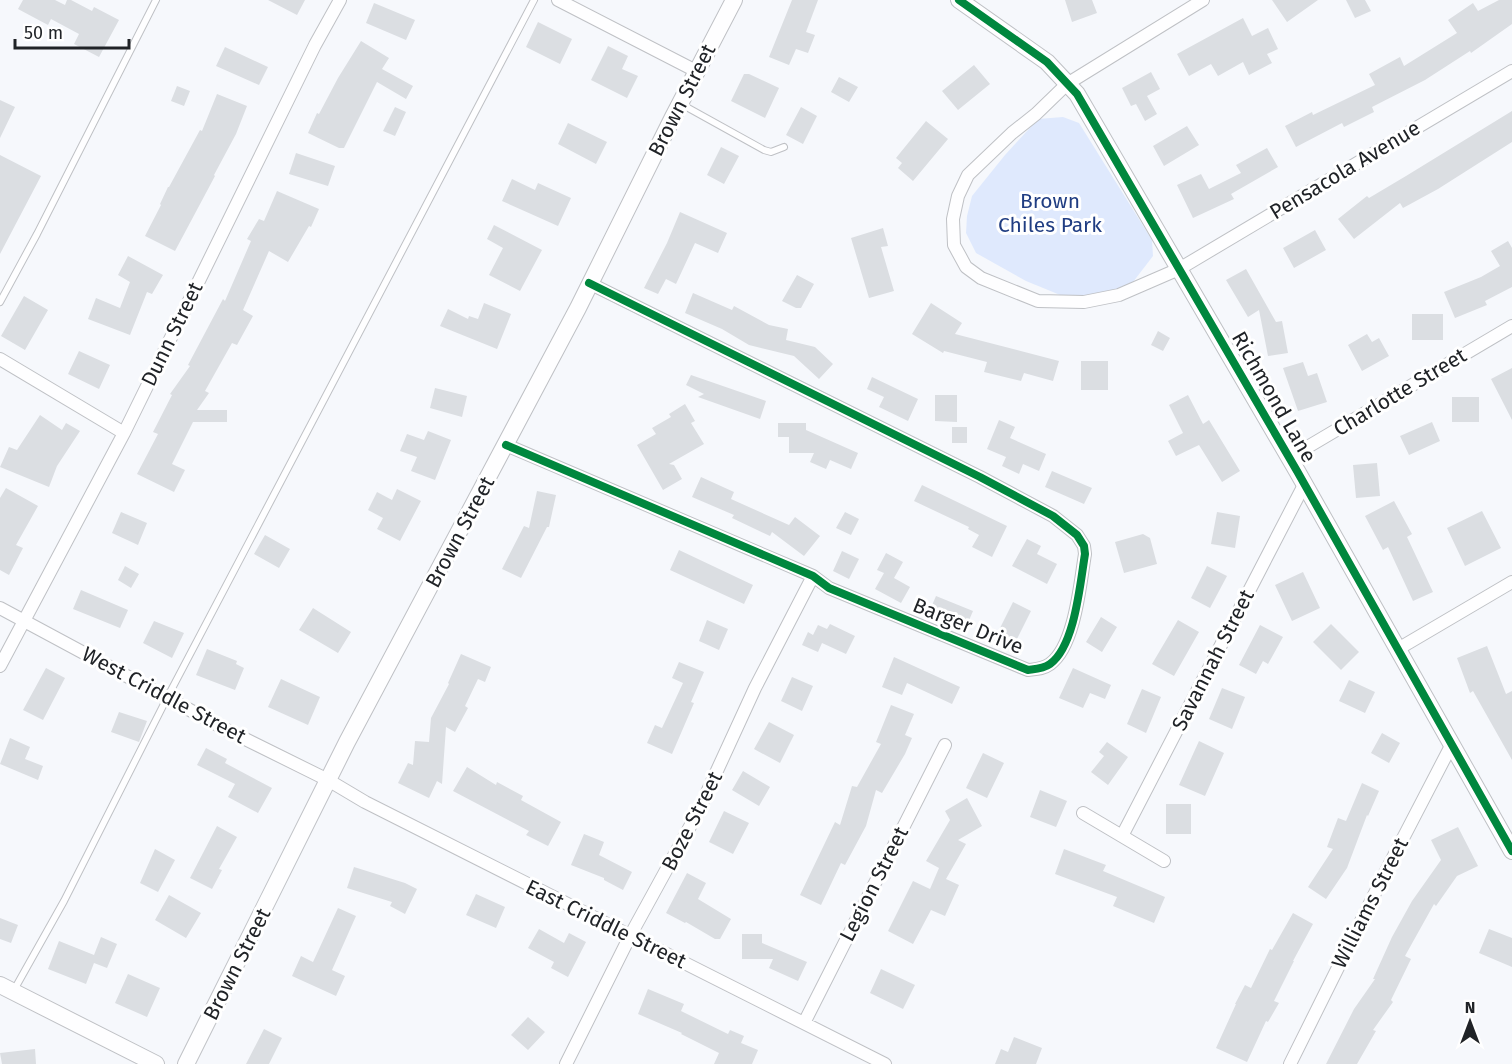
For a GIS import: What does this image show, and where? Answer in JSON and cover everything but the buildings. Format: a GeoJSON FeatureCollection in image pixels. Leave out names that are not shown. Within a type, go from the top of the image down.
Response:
{"type":"FeatureCollection","features":[{"type":"Feature","properties":{"kind":"main road","name":"Brown Street"},"geometry":{"type":"LineString","coordinates":[[186,1064],[328,780],[506,445],[734,0]]}},
{"type":"Feature","properties":{"kind":"main road","name":"Richmond Lane"},"geometry":{"type":"LineString","coordinates":[[959,0],[1047,62],[1077,94],[1510,844]]}},
{"type":"Feature","properties":{"kind":"main road"},"geometry":{"type":"LineString","coordinates":[[6,989],[156,1064]]}},
{"type":"Feature","properties":{"kind":"street","name":"Dunn Street"},"geometry":{"type":"LineString","coordinates":[[0,666],[124,433],[315,45],[340,0]]}},
{"type":"Feature","properties":{"kind":"street"},"geometry":{"type":"LineString","coordinates":[[558,0],[698,72]]}},
{"type":"Feature","properties":{"kind":"street","name":"Pensacola Avenue"},"geometry":{"type":"LineString","coordinates":[[1203,0],[1067,84],[968,175],[958,196],[952,219],[954,245],[966,267],[981,278],[1010,292],[1038,301],[1084,302],[1119,295],[1179,269],[1512,71]]}},
{"type":"Feature","properties":{"kind":"street","name":"Barger Drive"},"geometry":{"type":"LineString","coordinates":[[506,445],[813,576],[829,588],[1028,670],[1049,665],[1058,656],[1072,627],[1085,554],[1084,546],[1069,527],[1032,505],[589,283]]}},
{"type":"Feature","properties":{"kind":"street","name":"Charlotte Street"},"geometry":{"type":"LineString","coordinates":[[1289,458],[1512,326]]}},
{"type":"Feature","properties":{"kind":"street"},"geometry":{"type":"LineString","coordinates":[[0,359],[124,433]]}},
{"type":"Feature","properties":{"kind":"street","name":"Savannah Street"},"geometry":{"type":"LineString","coordinates":[[1122,836],[1304,485]]}},
{"type":"Feature","properties":{"kind":"street","name":"Boze Street"},"geometry":{"type":"LineString","coordinates":[[566,1064],[630,936],[698,812],[755,688],[813,576]]}},
{"type":"Feature","properties":{"kind":"street"},"geometry":{"type":"LineString","coordinates":[[1398,649],[1512,582]]}},
{"type":"Feature","properties":{"kind":"street","name":"West Criddle Street"},"geometry":{"type":"LineString","coordinates":[[0,608],[167,698],[328,780]]}},
{"type":"Feature","properties":{"kind":"street","name":"Williams Street"},"geometry":{"type":"LineString","coordinates":[[1290,1064],[1379,883],[1452,744]]}},
{"type":"Feature","properties":{"kind":"street","name":"Legion Street"},"geometry":{"type":"LineString","coordinates":[[804,1023],[945,745]]}},
{"type":"Feature","properties":{"kind":"street","name":"East Criddle Street"},"geometry":{"type":"LineString","coordinates":[[328,780],[365,802],[885,1064]]}},
{"type":"Feature","properties":{"kind":"street"},"geometry":{"type":"LineString","coordinates":[[1083,813],[1164,861]]}},
{"type":"Feature","properties":{"kind":"lane"},"geometry":{"type":"LineString","coordinates":[[0,302],[156,0]]}},
{"type":"Feature","properties":{"kind":"lane"},"geometry":{"type":"LineString","coordinates":[[6,989],[64,902],[167,698],[534,0]]}},
{"type":"Feature","properties":{"kind":"lane"},"geometry":{"type":"LineString","coordinates":[[680,104],[764,150],[771,152],[784,147]]}},
{"type":"Feature","properties":{"kind":"green space","name":"Brown Chiles Park"},"geometry":{"type":"Polygon","coordinates":[[[1063,117],[1079,123],[1152,240],[1153,256],[1133,282],[1109,294],[1070,299],[1026,281],[976,253],[966,233],[972,196],[1005,155],[1038,119],[1063,117]]]}},
{"type":"Feature","properties":{"kind":"cycle path"},"geometry":{"type":"LineString","coordinates":[[959,0],[1047,62],[1077,94],[1297,471],[1512,851]]}},
{"type":"Feature","properties":{"kind":"cycle path"},"geometry":{"type":"LineString","coordinates":[[506,445],[813,576],[829,588],[1028,670],[1050,664],[1065,643],[1075,614],[1085,554],[1084,546],[1077,535],[1053,516],[980,477],[589,283]]}}]}
